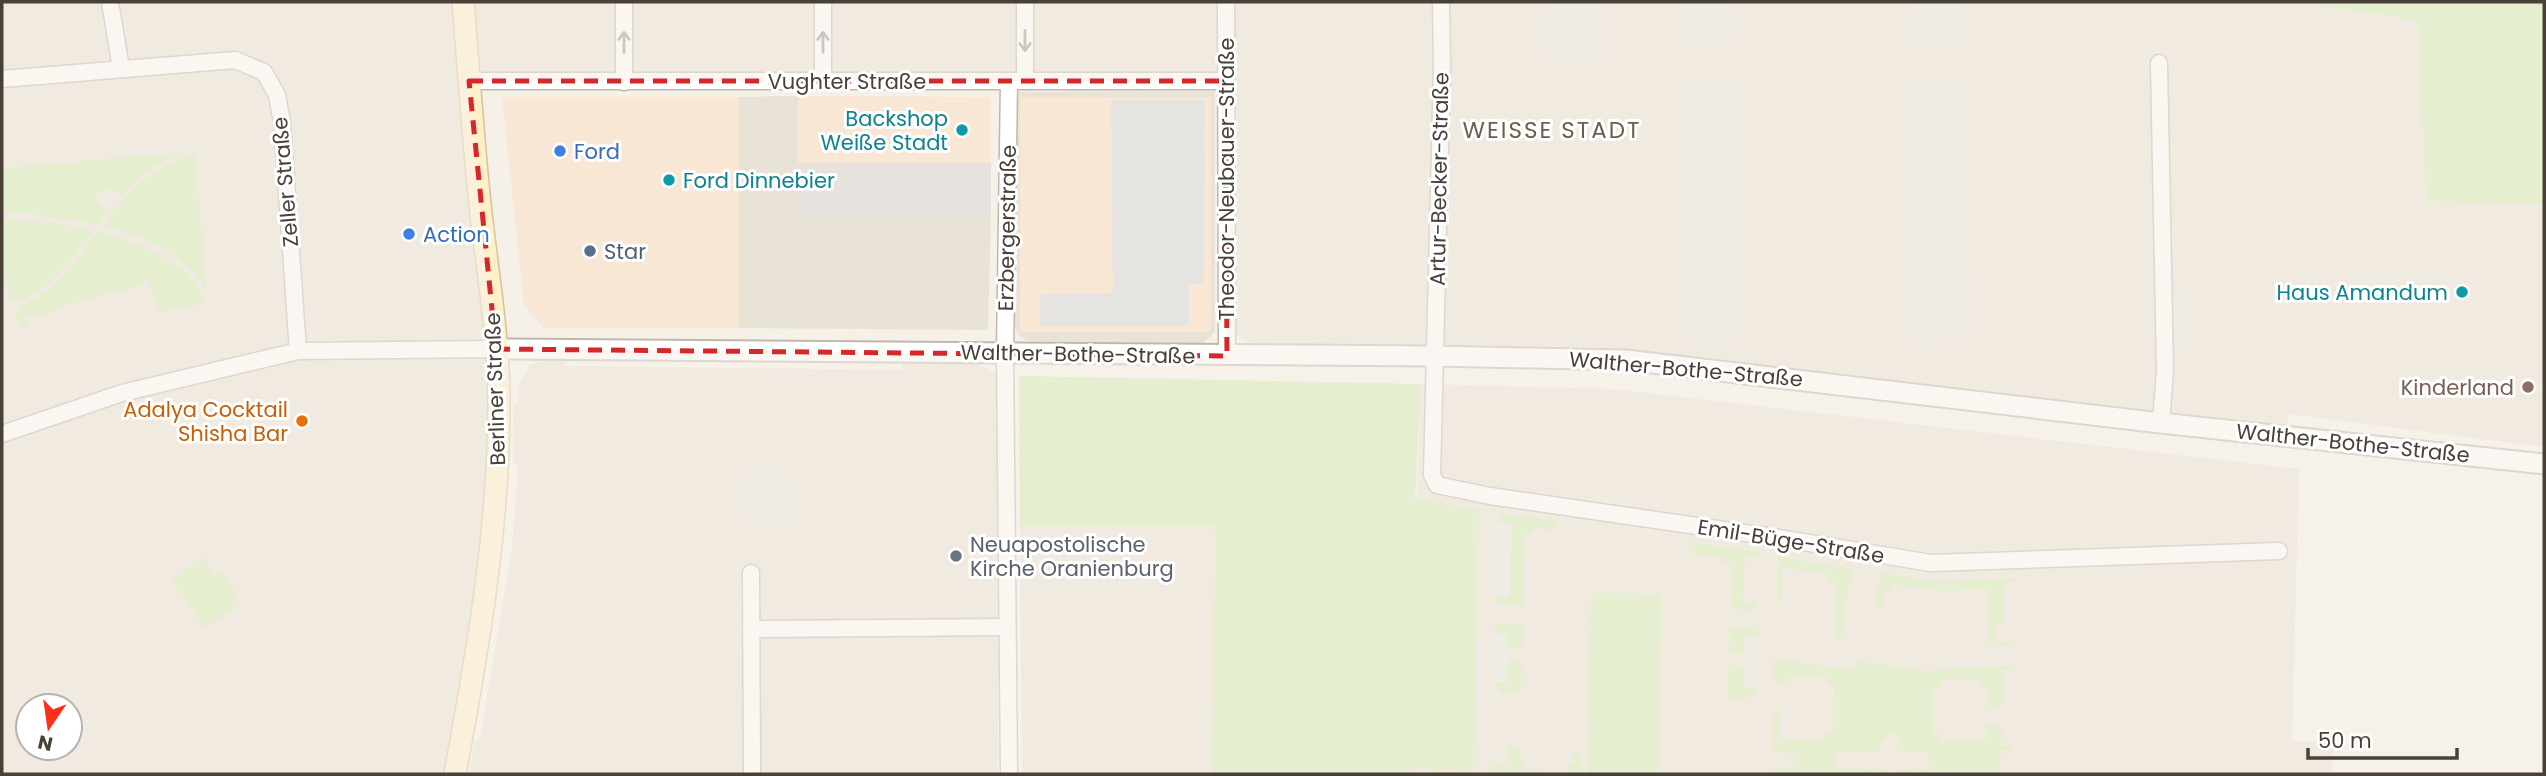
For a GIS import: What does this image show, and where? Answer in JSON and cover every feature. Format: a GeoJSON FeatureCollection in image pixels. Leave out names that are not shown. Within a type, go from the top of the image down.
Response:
{"type":"FeatureCollection","features":[{"type":"Feature","properties":{"kind":"main road","name":"Berliner Straße"},"geometry":{"type":"LineString","coordinates":[[455,774],[478,651],[493,544],[499,411],[496,349],[463,2]]}},
{"type":"Feature","properties":{"kind":"street"},"geometry":{"type":"LineString","coordinates":[[110,2],[121,68]]}},
{"type":"Feature","properties":{"kind":"street"},"geometry":{"type":"LineString","coordinates":[[624,2],[624,82]]}},
{"type":"Feature","properties":{"kind":"street"},"geometry":{"type":"LineString","coordinates":[[822,82],[823,2]]}},
{"type":"Feature","properties":{"kind":"street","name":"Erzbergerstraße"},"geometry":{"type":"LineString","coordinates":[[1009,774],[1005,353],[1017,81],[1025,2]]}},
{"type":"Feature","properties":{"kind":"street","name":"Theodor-Neubauer-Straße"},"geometry":{"type":"LineString","coordinates":[[1226,2],[1227,356]]}},
{"type":"Feature","properties":{"kind":"street","name":"Artur-Becker-Straße"},"geometry":{"type":"LineString","coordinates":[[1435,356],[1441,2]]}},
{"type":"Feature","properties":{"kind":"street","name":"Zeller Straße"},"geometry":{"type":"LineString","coordinates":[[2,79],[235,60],[264,72],[277,95],[282,122],[298,351]]}},
{"type":"Feature","properties":{"kind":"street"},"geometry":{"type":"LineString","coordinates":[[2159,63],[2165,370],[2161,422]]}},
{"type":"Feature","properties":{"kind":"street","name":"Vughter Straße"},"geometry":{"type":"LineString","coordinates":[[470,81],[1225,81]]}},
{"type":"Feature","properties":{"kind":"street","name":"Walther-Bothe-Straße"},"geometry":{"type":"LineString","coordinates":[[2,434],[122,393],[298,351],[496,349],[1435,356],[1626,360],[2544,464]]}},
{"type":"Feature","properties":{"kind":"street","name":"Emil-Büge-Straße"},"geometry":{"type":"LineString","coordinates":[[1435,356],[1432,475],[1437,485],[1490,496],[1759,535],[1931,564],[2279,551]]}},
{"type":"Feature","properties":{"kind":"street"},"geometry":{"type":"LineString","coordinates":[[751,573],[752,774]]}},
{"type":"Feature","properties":{"kind":"street"},"geometry":{"type":"LineString","coordinates":[[751,629],[1007,627]]}},
{"type":"Feature","properties":{"kind":"highlighted area"},"geometry":{"type":"Polygon","coordinates":[[[469,81],[1225,81],[1227,356],[496,349],[469,81]]]}},
{"type":"Feature","properties":{"kind":"shaded area"},"geometry":{"type":"Polygon","coordinates":[[[2,2],[463,2],[499,398],[455,774],[2,774],[2,2]]]}},
{"type":"Feature","properties":{"kind":"shaded area"},"geometry":{"type":"Polygon","coordinates":[[[469,2],[2322,2],[2323,8],[2417,20],[2426,201],[2544,205],[2544,447],[2288,414],[2287,425],[1596,347],[1407,344],[1307,346],[1249,343],[1240,339],[1234,330],[1234,74],[490,74],[478,69],[469,2]]]}},
{"type":"Feature","properties":{"kind":"shaded area"},"geometry":{"type":"Polygon","coordinates":[[[1547,2],[1601,2],[1602,56],[1547,55],[1547,2]]]}},
{"type":"Feature","properties":{"kind":"shaded area"},"geometry":{"type":"Polygon","coordinates":[[[1680,2],[1731,2],[1732,41],[1680,41],[1680,2]]]}},
{"type":"Feature","properties":{"kind":"shaded area"},"geometry":{"type":"Polygon","coordinates":[[[1912,2],[1964,2],[1964,43],[1912,44],[1912,2]]]}},
{"type":"Feature","properties":{"kind":"shaded area"},"geometry":{"type":"Polygon","coordinates":[[[1913,82],[1965,82],[1967,339],[1915,340],[1913,82]]]}},
{"type":"Feature","properties":{"kind":"shaded area"},"geometry":{"type":"Polygon","coordinates":[[[1734,83],[1737,341],[1685,341],[1683,84],[1734,83]]]}},
{"type":"Feature","properties":{"kind":"shaded area"},"geometry":{"type":"Polygon","coordinates":[[[1215,91],[1215,332],[1202,344],[1028,341],[1021,338],[1013,325],[1016,92],[1215,91]]]}},
{"type":"Feature","properties":{"kind":"shaded area"},"geometry":{"type":"Polygon","coordinates":[[[798,96],[798,215],[991,216],[988,330],[739,328],[739,97],[798,96]]]}},
{"type":"Feature","properties":{"kind":"shaded area"},"geometry":{"type":"Polygon","coordinates":[[[798,96],[991,97],[991,163],[798,163],[798,96]]]}},
{"type":"Feature","properties":{"kind":"shaded area"},"geometry":{"type":"Polygon","coordinates":[[[502,97],[739,97],[739,328],[544,328],[524,306],[502,97]]]}},
{"type":"Feature","properties":{"kind":"shaded area"},"geometry":{"type":"Polygon","coordinates":[[[1020,97],[1211,97],[1211,332],[1020,332],[1020,97]]]}},
{"type":"Feature","properties":{"kind":"shaded area"},"geometry":{"type":"Polygon","coordinates":[[[1111,100],[1205,100],[1204,284],[1189,284],[1189,325],[1040,325],[1040,294],[1113,293],[1111,100]]]}},
{"type":"Feature","properties":{"kind":"shaded area"},"geometry":{"type":"Polygon","coordinates":[[[798,163],[991,163],[991,216],[798,215],[798,163]]]}},
{"type":"Feature","properties":{"kind":"shaded area"},"geometry":{"type":"Polygon","coordinates":[[[2174,294],[2190,294],[2190,348],[2174,347],[2174,294]]]}},
{"type":"Feature","properties":{"kind":"shaded area"},"geometry":{"type":"Polygon","coordinates":[[[564,360],[565,366],[902,370],[903,362],[976,362],[994,373],[999,388],[998,774],[469,774],[474,743],[480,737],[512,547],[518,468],[514,463],[513,405],[519,405],[518,385],[530,365],[564,360]]]}},
{"type":"Feature","properties":{"kind":"shaded area"},"geometry":{"type":"Polygon","coordinates":[[[1421,384],[1612,389],[2299,469],[2292,741],[2333,742],[2332,774],[1406,774],[1421,384]]]}},
{"type":"Feature","properties":{"kind":"shaded area"},"geometry":{"type":"Polygon","coordinates":[[[745,473],[778,473],[778,479],[794,480],[793,520],[744,519],[745,473]]]}},
{"type":"Feature","properties":{"kind":"shaded area"},"geometry":{"type":"Polygon","coordinates":[[[1499,522],[1512,523],[1509,597],[1496,597],[1499,522]]]}},
{"type":"Feature","properties":{"kind":"shaded area"},"geometry":{"type":"Polygon","coordinates":[[[1020,526],[1215,526],[1212,774],[1022,774],[1020,526]]]}},
{"type":"Feature","properties":{"kind":"shaded area"},"geometry":{"type":"Polygon","coordinates":[[[1495,634],[1508,634],[1507,682],[1494,682],[1495,634]]]}},
{"type":"Feature","properties":{"kind":"shaded area"},"geometry":{"type":"Polygon","coordinates":[[[1744,637],[1757,637],[1757,688],[1744,688],[1744,637]]]}},
{"type":"Feature","properties":{"kind":"green space"},"geometry":{"type":"Polygon","coordinates":[[[2322,2],[2544,2],[2544,205],[2426,201],[2417,20],[2323,7],[2322,2]]]}},
{"type":"Feature","properties":{"kind":"green space"},"geometry":{"type":"Polygon","coordinates":[[[179,153],[149,170],[122,194],[110,189],[98,192],[95,196],[98,203],[107,211],[98,224],[31,214],[2,213],[2,168],[179,153]]]}},
{"type":"Feature","properties":{"kind":"green space"},"geometry":{"type":"Polygon","coordinates":[[[195,153],[206,288],[185,265],[160,247],[103,225],[143,182],[167,166],[195,153]]]}},
{"type":"Feature","properties":{"kind":"green space"},"geometry":{"type":"Polygon","coordinates":[[[2,220],[55,223],[94,230],[50,281],[40,290],[16,303],[15,299],[11,300],[2,268],[2,220]]]}},
{"type":"Feature","properties":{"kind":"green space"},"geometry":{"type":"Polygon","coordinates":[[[98,231],[144,247],[178,266],[191,277],[200,290],[203,304],[159,312],[148,280],[138,283],[139,286],[119,292],[117,289],[78,304],[76,301],[56,307],[56,311],[25,316],[28,327],[20,329],[16,313],[19,312],[18,307],[54,285],[98,231]]]}},
{"type":"Feature","properties":{"kind":"green space"},"geometry":{"type":"Polygon","coordinates":[[[1019,376],[1421,384],[1415,499],[1479,510],[1473,774],[1462,774],[1462,769],[1439,769],[1439,774],[1433,774],[1432,768],[1410,768],[1410,774],[1212,774],[1215,526],[1020,526],[1019,376]]]}},
{"type":"Feature","properties":{"kind":"green space"},"geometry":{"type":"Polygon","coordinates":[[[1498,513],[1555,521],[1555,531],[1534,527],[1533,533],[1525,533],[1523,606],[1504,606],[1496,601],[1496,597],[1509,597],[1511,523],[1499,522],[1498,513]]]}},
{"type":"Feature","properties":{"kind":"green space"},"geometry":{"type":"Polygon","coordinates":[[[1690,542],[1759,552],[1758,558],[1745,557],[1742,602],[1756,603],[1756,607],[1752,610],[1731,609],[1730,564],[1722,564],[1722,557],[1689,552],[1690,542]]]}},
{"type":"Feature","properties":{"kind":"green space"},"geometry":{"type":"Polygon","coordinates":[[[203,557],[215,576],[222,572],[235,591],[232,593],[240,605],[205,628],[172,580],[203,557]]]}},
{"type":"Feature","properties":{"kind":"green space"},"geometry":{"type":"Polygon","coordinates":[[[1778,557],[1851,569],[1842,636],[1835,637],[1836,582],[1828,582],[1828,574],[1783,567],[1782,600],[1776,601],[1778,557]]]}},
{"type":"Feature","properties":{"kind":"green space"},"geometry":{"type":"Polygon","coordinates":[[[1881,573],[1941,582],[2015,578],[2014,582],[2003,583],[2003,625],[1996,625],[1996,642],[2013,642],[2014,647],[1990,646],[1989,589],[1939,591],[1894,584],[1892,591],[1885,590],[1882,609],[1874,608],[1881,573]]]}},
{"type":"Feature","properties":{"kind":"green space"},"geometry":{"type":"Polygon","coordinates":[[[1591,593],[1662,594],[1658,774],[1588,774],[1591,593]]]}},
{"type":"Feature","properties":{"kind":"green space"},"geometry":{"type":"Polygon","coordinates":[[[1500,623],[1522,623],[1522,649],[1508,649],[1508,634],[1495,634],[1494,627],[1500,623]]]}},
{"type":"Feature","properties":{"kind":"green space"},"geometry":{"type":"Polygon","coordinates":[[[1730,626],[1752,628],[1757,632],[1757,637],[1744,638],[1744,654],[1729,653],[1730,626]]]}},
{"type":"Feature","properties":{"kind":"green space"},"geometry":{"type":"Polygon","coordinates":[[[1774,659],[1853,670],[1854,674],[1858,661],[1926,671],[2014,665],[2014,670],[2002,670],[2002,707],[1987,707],[1987,688],[1980,687],[1980,680],[1942,679],[1941,687],[1934,687],[1933,733],[1940,734],[1940,741],[1986,742],[1986,724],[2002,725],[2001,746],[2012,746],[2012,751],[2001,750],[2000,774],[1896,774],[1896,769],[1929,771],[1929,753],[1896,751],[1899,734],[1892,733],[1882,742],[1880,751],[1834,751],[1834,768],[1889,770],[1889,774],[1772,774],[1772,767],[1793,767],[1794,754],[1773,752],[1774,712],[1780,711],[1780,738],[1825,739],[1826,732],[1833,732],[1834,685],[1827,684],[1827,677],[1789,677],[1788,683],[1774,683],[1774,659]]]}},
{"type":"Feature","properties":{"kind":"green space"},"geometry":{"type":"Polygon","coordinates":[[[1508,661],[1522,661],[1521,694],[1500,693],[1494,682],[1507,682],[1508,661]]]}},
{"type":"Feature","properties":{"kind":"green space"},"geometry":{"type":"Polygon","coordinates":[[[1728,665],[1744,667],[1744,688],[1757,688],[1752,695],[1746,698],[1728,698],[1728,665]]]}},
{"type":"Feature","properties":{"kind":"green space"},"geometry":{"type":"Polygon","coordinates":[[[1507,746],[1520,746],[1520,762],[1525,763],[1525,771],[1567,772],[1568,764],[1573,764],[1573,753],[1582,753],[1582,774],[1492,773],[1492,765],[1506,765],[1507,746]]]}},
{"type":"Feature","properties":{"kind":"place","name":"Backshop Weiße Stadt"},"geometry":{"type":"Point","coordinates":[962,130]}},
{"type":"Feature","properties":{"kind":"place","name":"Ford"},"geometry":{"type":"Point","coordinates":[560,151]}},
{"type":"Feature","properties":{"kind":"place","name":"Ford Dinnebier"},"geometry":{"type":"Point","coordinates":[669,180]}},
{"type":"Feature","properties":{"kind":"place","name":"Action"},"geometry":{"type":"Point","coordinates":[409,234]}},
{"type":"Feature","properties":{"kind":"place","name":"Star"},"geometry":{"type":"Point","coordinates":[590,251]}},
{"type":"Feature","properties":{"kind":"place","name":"Haus Amandum"},"geometry":{"type":"Point","coordinates":[2462,292]}},
{"type":"Feature","properties":{"kind":"place","name":"Kinderland"},"geometry":{"type":"Point","coordinates":[2528,387]}},
{"type":"Feature","properties":{"kind":"place","name":"Adalya Cocktail Shisha Bar"},"geometry":{"type":"Point","coordinates":[302,421]}},
{"type":"Feature","properties":{"kind":"place","name":"Neuapostolische Kirche Oranienburg"},"geometry":{"type":"Point","coordinates":[956,556]}},
{"type":"Feature","properties":{"kind":"district","name":"WEISSE STADT"},"geometry":{"type":"Point","coordinates":[1552,130]}}]}
